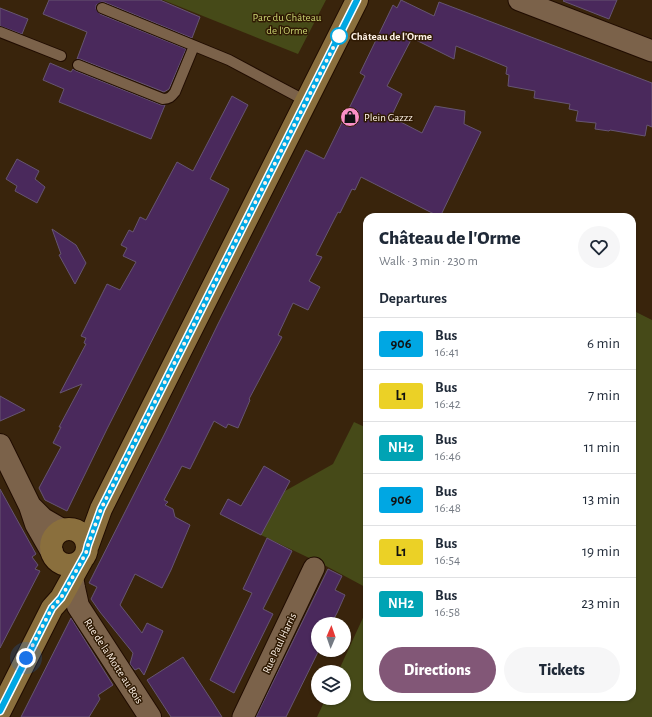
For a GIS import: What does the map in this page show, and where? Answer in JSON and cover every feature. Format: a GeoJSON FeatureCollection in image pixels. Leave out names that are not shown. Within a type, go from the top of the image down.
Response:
{"type":"FeatureCollection","features":[{"type":"Feature","properties":{"kind":"main road"},"geometry":{"type":"LineString","coordinates":[[0,711],[62,600],[76,548],[90,520],[101,509],[357,0]]}},
{"type":"Feature","properties":{"kind":"main road"},"geometry":{"type":"LineString","coordinates":[[62,600],[51,545],[52,539],[56,534],[76,548]]}},
{"type":"Feature","properties":{"kind":"main road"},"geometry":{"type":"LineString","coordinates":[[54,556],[68,565],[74,565],[76,548]]}},
{"type":"Feature","properties":{"kind":"street"},"geometry":{"type":"LineString","coordinates":[[519,0],[652,51]]}},
{"type":"Feature","properties":{"kind":"street"},"geometry":{"type":"LineString","coordinates":[[0,445],[30,506],[36,524],[54,556]]}},
{"type":"Feature","properties":{"kind":"street"},"geometry":{"type":"LineString","coordinates":[[30,506],[76,548]]}},
{"type":"Feature","properties":{"kind":"street","name":"Rue Paul Harris"},"geometry":{"type":"LineString","coordinates":[[243,717],[314,568]]}},
{"type":"Feature","properties":{"kind":"street","name":"Rue de la Motte au Bois"},"geometry":{"type":"LineString","coordinates":[[62,600],[150,717]]}},
{"type":"Feature","properties":{"kind":"lane"},"geometry":{"type":"LineString","coordinates":[[102,8],[235,63],[306,101]]}},
{"type":"Feature","properties":{"kind":"lane"},"geometry":{"type":"LineString","coordinates":[[0,32],[61,56]]}},
{"type":"Feature","properties":{"kind":"lane"},"geometry":{"type":"LineString","coordinates":[[78,65],[163,99],[167,99],[172,97],[175,92],[194,46]]}},
{"type":"Feature","properties":{"kind":"green space","name":"Parc du Château de l'Orme"},"geometry":{"type":"Polygon","coordinates":[[[163,0],[326,0],[298,54],[163,0]]]}},
{"type":"Feature","properties":{"kind":"green space"},"geometry":{"type":"Polygon","coordinates":[[[636,312],[652,320],[652,717],[317,717],[323,705],[351,705],[351,665],[341,665],[345,657],[351,657],[351,644],[363,618],[363,701],[636,701],[636,312]]]}},
{"type":"Feature","properties":{"kind":"green space"},"geometry":{"type":"Polygon","coordinates":[[[354,422],[363,426],[363,586],[326,566],[261,535],[285,491],[333,464],[354,422]]]}},
{"type":"Feature","properties":{"kind":"building"},"geometry":{"type":"Polygon","coordinates":[[[49,0],[160,0],[200,17],[192,38],[104,2],[96,5],[96,9],[100,14],[186,49],[169,89],[164,92],[77,59],[87,32],[43,14],[49,0]]]}},
{"type":"Feature","properties":{"kind":"building"},"geometry":{"type":"Polygon","coordinates":[[[401,0],[434,16],[439,2],[652,83],[652,127],[647,125],[645,136],[595,129],[596,123],[576,121],[578,111],[569,109],[570,104],[534,98],[535,91],[508,86],[509,75],[506,74],[507,67],[456,46],[454,59],[412,38],[387,86],[402,94],[391,117],[422,133],[435,106],[465,111],[464,124],[481,132],[442,213],[432,213],[361,177],[355,190],[352,189],[340,213],[338,212],[316,255],[322,257],[309,281],[320,287],[308,310],[293,303],[278,335],[282,337],[249,399],[250,400],[238,428],[228,424],[226,428],[214,421],[190,469],[182,466],[164,500],[168,502],[165,505],[173,509],[175,517],[190,525],[162,588],[135,574],[120,605],[142,633],[147,623],[163,631],[144,675],[139,668],[135,670],[130,664],[133,653],[91,599],[97,587],[89,583],[306,150],[324,159],[365,76],[360,73],[393,5],[397,8],[401,0]]]}},
{"type":"Feature","properties":{"kind":"building"},"geometry":{"type":"Polygon","coordinates":[[[617,0],[609,19],[563,1],[617,0]]]}},
{"type":"Feature","properties":{"kind":"building"},"geometry":{"type":"Polygon","coordinates":[[[0,8],[28,19],[22,34],[0,26],[0,8]]]}},
{"type":"Feature","properties":{"kind":"building"},"geometry":{"type":"Polygon","coordinates":[[[50,63],[71,72],[73,69],[161,105],[165,105],[151,139],[59,102],[64,89],[43,80],[50,63]]]}},
{"type":"Feature","properties":{"kind":"building"},"geometry":{"type":"Polygon","coordinates":[[[232,96],[248,105],[210,179],[229,189],[67,511],[45,500],[39,488],[61,447],[53,443],[61,427],[59,427],[82,384],[60,393],[86,344],[84,343],[86,338],[81,336],[107,284],[120,290],[136,262],[123,256],[127,248],[121,245],[129,230],[133,232],[140,217],[146,220],[177,162],[193,171],[232,96]]]}},
{"type":"Feature","properties":{"kind":"building"},"geometry":{"type":"Polygon","coordinates":[[[17,159],[39,171],[35,179],[45,187],[37,203],[15,191],[17,186],[6,179],[17,159]]]}},
{"type":"Feature","properties":{"kind":"building"},"geometry":{"type":"Polygon","coordinates":[[[52,229],[76,245],[86,263],[75,284],[59,255],[61,254],[52,229]]]}},
{"type":"Feature","properties":{"kind":"building"},"geometry":{"type":"Polygon","coordinates":[[[0,396],[25,410],[0,421],[0,396]]]}},
{"type":"Feature","properties":{"kind":"building"},"geometry":{"type":"Polygon","coordinates":[[[264,466],[290,481],[261,535],[220,514],[228,499],[241,506],[264,466]]]}},
{"type":"Feature","properties":{"kind":"building"},"geometry":{"type":"Polygon","coordinates":[[[0,489],[36,554],[32,557],[38,565],[35,569],[40,571],[0,648],[0,489]]]}},
{"type":"Feature","properties":{"kind":"building"},"geometry":{"type":"Polygon","coordinates":[[[267,538],[292,551],[263,609],[273,614],[234,693],[210,680],[252,593],[243,589],[267,538]]]}},
{"type":"Feature","properties":{"kind":"building"},"geometry":{"type":"Polygon","coordinates":[[[328,569],[342,576],[335,590],[345,595],[335,617],[311,617],[311,657],[316,657],[286,717],[256,717],[328,569]]]}},
{"type":"Feature","properties":{"kind":"building"},"geometry":{"type":"Polygon","coordinates":[[[71,618],[113,685],[98,695],[100,699],[89,717],[21,717],[71,618]]]}},
{"type":"Feature","properties":{"kind":"building"},"geometry":{"type":"Polygon","coordinates":[[[183,657],[222,717],[171,717],[147,680],[183,657]]]}},
{"type":"Feature","properties":{"kind":"bus line","name":"906"},"geometry":{"type":"LineString","coordinates":[[0,711],[52,608],[61,598],[86,553],[101,509],[357,0]]}},
{"type":"Feature","properties":{"kind":"place","name":"Château de l'Orme"},"geometry":{"type":"Point","coordinates":[339,36]}},
{"type":"Feature","properties":{"kind":"place","name":"Plein Gazzz"},"geometry":{"type":"Point","coordinates":[350,117]}},
{"type":"Feature","properties":{"kind":"route"},"geometry":{"type":"LineString","coordinates":[[26,658],[52,608],[61,598],[86,553],[101,509],[339,36]]}}]}
